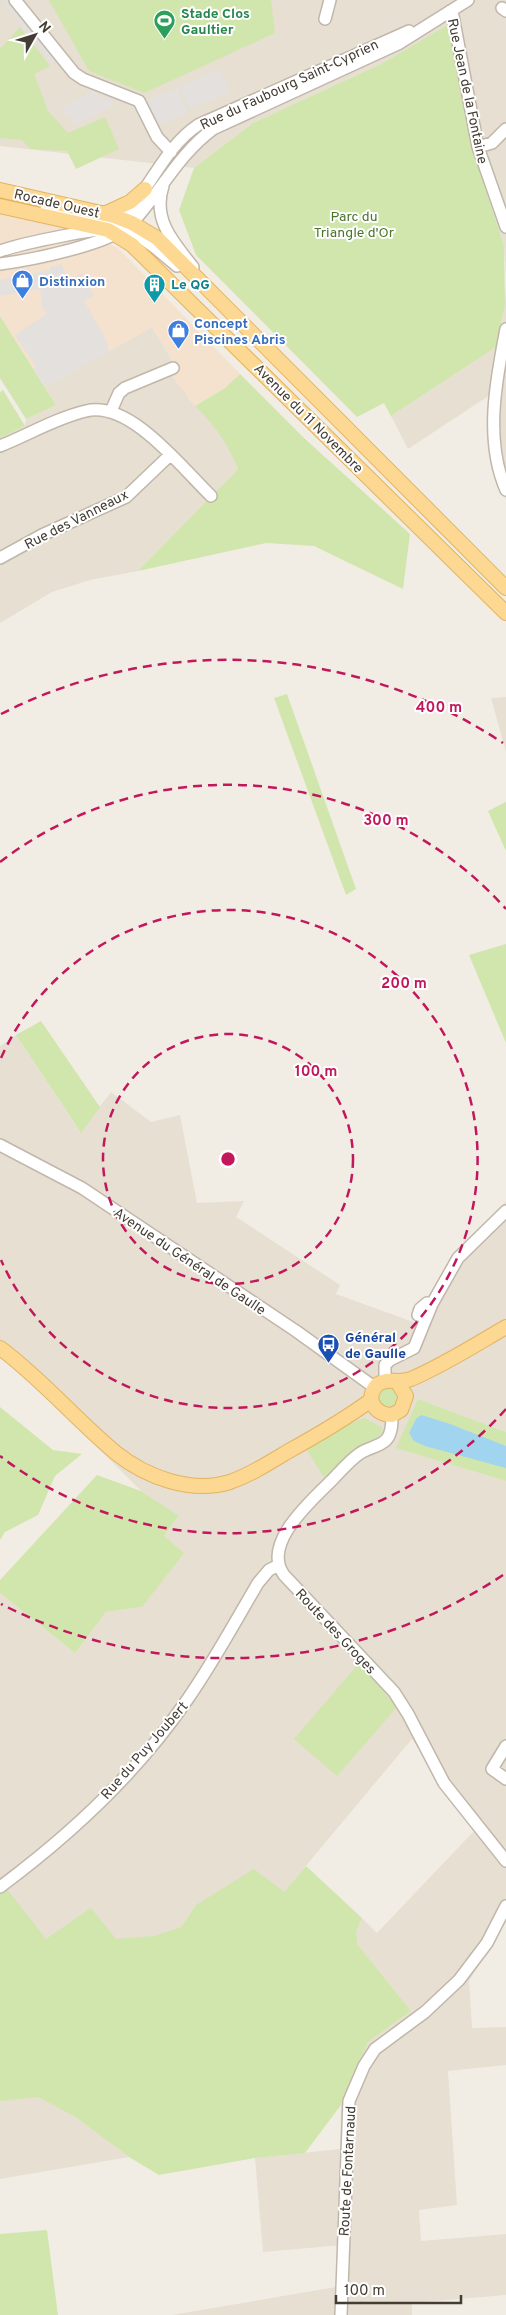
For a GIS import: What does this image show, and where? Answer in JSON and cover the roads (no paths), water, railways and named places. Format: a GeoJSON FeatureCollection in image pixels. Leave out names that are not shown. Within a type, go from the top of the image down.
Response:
{"type":"FeatureCollection","features":[{"type":"Feature","properties":{"kind":"main road"},"geometry":{"type":"LineString","coordinates":[[117,224],[130,202],[144,189]]}},
{"type":"Feature","properties":{"kind":"main road","name":"Rocade Ouest"},"geometry":{"type":"LineString","coordinates":[[0,190],[117,224]]}},
{"type":"Feature","properties":{"kind":"main road","name":"Rocade Ouest"},"geometry":{"type":"LineString","coordinates":[[6,207],[117,224]]}},
{"type":"Feature","properties":{"kind":"main road","name":"Avenue du 11 Novembre"},"geometry":{"type":"LineString","coordinates":[[117,224],[156,238],[506,588]]}},
{"type":"Feature","properties":{"kind":"main road","name":"Avenue du 11 Novembre"},"geometry":{"type":"LineString","coordinates":[[117,224],[506,613]]}},
{"type":"Feature","properties":{"kind":"main road"},"geometry":{"type":"LineString","coordinates":[[0,1348],[27,1370],[118,1455],[145,1471],[175,1482],[200,1486],[228,1482],[250,1473],[339,1424],[381,1392],[439,1366],[506,1327]]}},
{"type":"Feature","properties":{"kind":"main road"},"geometry":{"type":"LineString","coordinates":[[381,1392],[392,1415],[401,1410],[406,1396],[414,1385],[439,1366]]}},
{"type":"Feature","properties":{"kind":"main road"},"geometry":{"type":"LineString","coordinates":[[381,1392],[406,1396]]}},
{"type":"Feature","properties":{"kind":"street"},"geometry":{"type":"LineString","coordinates":[[15,0],[74,73],[82,79],[139,101],[157,137],[171,152]]}},
{"type":"Feature","properties":{"kind":"street"},"geometry":{"type":"LineString","coordinates":[[325,19],[330,0]]}},
{"type":"Feature","properties":{"kind":"street","name":"Rue du Faubourg Saint-Cyprien"},"geometry":{"type":"LineString","coordinates":[[117,224],[165,182],[191,147],[213,129],[398,44],[425,25],[468,0]]}},
{"type":"Feature","properties":{"kind":"street","name":"Rue Jean de la Fontaine"},"geometry":{"type":"LineString","coordinates":[[450,11],[455,22],[478,147],[506,227]]}},
{"type":"Feature","properties":{"kind":"street","name":"Rue du Faubourg Saint-Cyprien"},"geometry":{"type":"LineString","coordinates":[[117,224],[182,138],[198,125],[394,36],[425,25]]}},
{"type":"Feature","properties":{"kind":"street"},"geometry":{"type":"LineString","coordinates":[[478,147],[492,143],[506,129]]}},
{"type":"Feature","properties":{"kind":"street"},"geometry":{"type":"LineString","coordinates":[[165,182],[160,195],[160,210],[167,233],[217,297]]}},
{"type":"Feature","properties":{"kind":"street"},"geometry":{"type":"LineString","coordinates":[[0,251],[117,224]]}},
{"type":"Feature","properties":{"kind":"street"},"geometry":{"type":"LineString","coordinates":[[0,264],[58,254],[117,224]]}},
{"type":"Feature","properties":{"kind":"street"},"geometry":{"type":"LineString","coordinates":[[505,336],[497,376],[501,400],[495,455],[502,471],[506,490]]}},
{"type":"Feature","properties":{"kind":"street"},"geometry":{"type":"LineString","coordinates":[[111,411],[120,393],[126,388],[173,368]]}},
{"type":"Feature","properties":{"kind":"street"},"geometry":{"type":"LineString","coordinates":[[0,446],[87,410],[111,411],[132,420],[212,496]]}},
{"type":"Feature","properties":{"kind":"street","name":"Rue des Vanneaux"},"geometry":{"type":"LineString","coordinates":[[0,558],[42,535],[126,497],[170,455]]}},
{"type":"Feature","properties":{"kind":"street","name":"Avenue du Général de Gaulle"},"geometry":{"type":"LineString","coordinates":[[0,1145],[82,1188],[296,1332],[381,1392]]}},
{"type":"Feature","properties":{"kind":"street"},"geometry":{"type":"LineString","coordinates":[[381,1392],[385,1365],[390,1360],[414,1348],[432,1304],[458,1258],[506,1211]]}},
{"type":"Feature","properties":{"kind":"street"},"geometry":{"type":"LineString","coordinates":[[279,1565],[278,1551],[283,1538],[293,1522],[357,1455],[386,1440],[391,1429],[392,1415]]}},
{"type":"Feature","properties":{"kind":"street","name":"Route des Groges"},"geometry":{"type":"LineString","coordinates":[[279,1565],[284,1575],[394,1692],[408,1714],[444,1783],[506,1860]]}},
{"type":"Feature","properties":{"kind":"street","name":"Rue du Puy Joubert"},"geometry":{"type":"LineString","coordinates":[[0,1887],[73,1829],[121,1780],[169,1726],[188,1700],[258,1583],[269,1570],[279,1565]]}},
{"type":"Feature","properties":{"kind":"street"},"geometry":{"type":"LineString","coordinates":[[506,1746],[492,1769],[506,1779]]}},
{"type":"Feature","properties":{"kind":"street","name":"Route de Fontarnaud"},"geometry":{"type":"LineString","coordinates":[[341,2315],[346,2136],[349,2102],[360,2075],[376,2049],[425,2012],[459,1980],[487,1943],[506,1906]]}},
{"type":"Feature","properties":{"kind":"water"},"geometry":{"type":"Polygon","coordinates":[[[421,1415],[506,1446],[506,1468],[425,1446],[414,1441],[409,1433],[416,1419],[421,1415]]]}},
{"type":"Feature","properties":{"kind":"place","name":"Stade Clos Gaultier"},"geometry":{"type":"Point","coordinates":[165,40]}},
{"type":"Feature","properties":{"kind":"place","name":"Distinxion"},"geometry":{"type":"Point","coordinates":[23,300]}},
{"type":"Feature","properties":{"kind":"place","name":"Le QG"},"geometry":{"type":"Point","coordinates":[155,303]}},
{"type":"Feature","properties":{"kind":"place","name":"Concept Piscines Abris"},"geometry":{"type":"Point","coordinates":[178,350]}},
{"type":"Feature","properties":{"kind":"place","name":"Général de Gaulle"},"geometry":{"type":"Point","coordinates":[329,1364]}},
{"type":"Feature","properties":{"kind":"park label","name":"Parc du Triangle d'Or"},"geometry":{"type":"Point","coordinates":[354,224]}}]}
